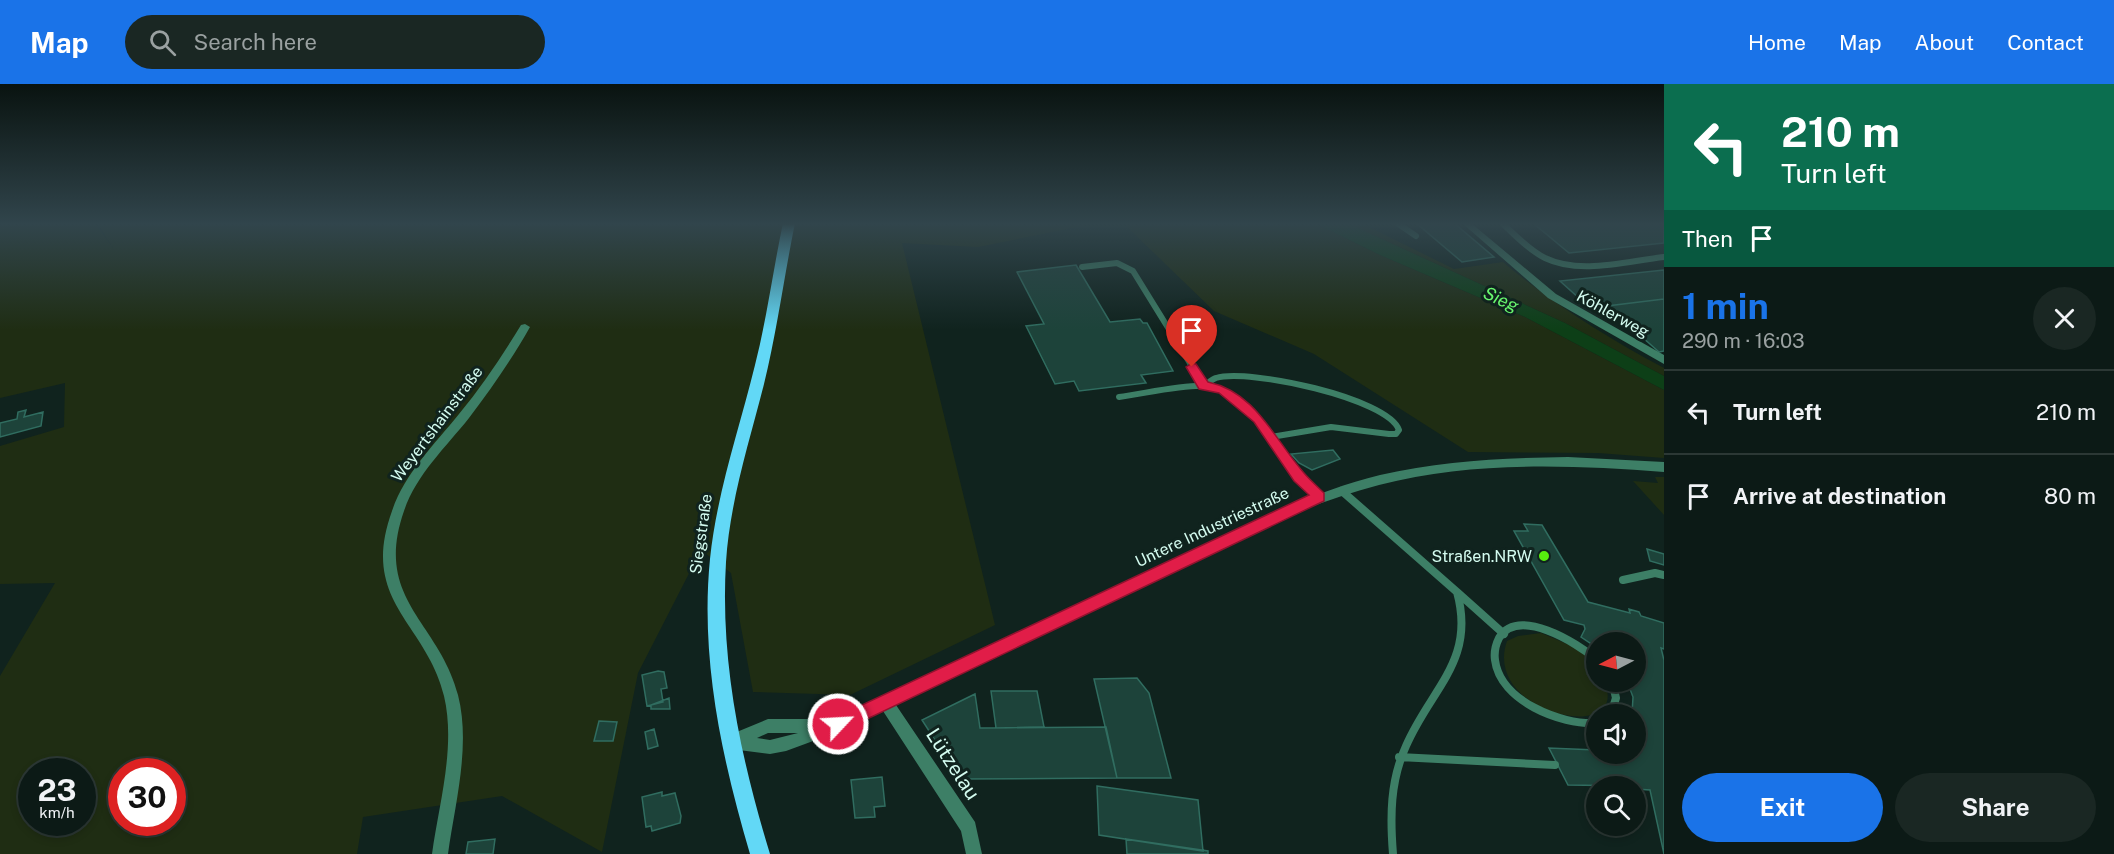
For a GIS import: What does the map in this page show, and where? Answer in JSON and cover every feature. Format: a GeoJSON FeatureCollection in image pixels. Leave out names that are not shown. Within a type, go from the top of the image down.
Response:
{"type":"FeatureCollection","features":[{"type":"Feature","properties":{"kind":"main road","name":"Siegstraße"},"geometry":{"type":"LineString","coordinates":[[760,854],[745,808],[731,742],[716,626],[719,552],[731,478],[763,365],[782,259]]}},
{"type":"Feature","properties":{"kind":"street","name":"Köhlerweg"},"geometry":{"type":"LineString","coordinates":[[1508,259],[1552,296],[1664,360]]}},
{"type":"Feature","properties":{"kind":"street","name":"Weyertshainstraße"},"geometry":{"type":"LineString","coordinates":[[440,854],[453,759],[451,698],[436,658],[402,609],[395,593],[390,571],[390,541],[398,511],[414,480],[488,384],[525,327]]}},
{"type":"Feature","properties":{"kind":"street","name":"Untere Industriestraße"},"geometry":{"type":"LineString","coordinates":[[731,742],[770,747],[786,744],[838,724],[1319,497],[1340,490],[1405,473],[1484,463],[1584,461],[1664,467]]}},
{"type":"Feature","properties":{"kind":"street","name":"Lützelau"},"geometry":{"type":"LineString","coordinates":[[886,702],[969,828],[974,854]]}},
{"type":"Feature","properties":{"kind":"lane"},"geometry":{"type":"LineString","coordinates":[[1549,259],[1555,262],[1582,265],[1644,259]]}},
{"type":"Feature","properties":{"kind":"lane"},"geometry":{"type":"LineString","coordinates":[[1082,267],[1117,263],[1133,271],[1204,386]]}},
{"type":"Feature","properties":{"kind":"lane"},"geometry":{"type":"LineString","coordinates":[[1204,386],[1216,378],[1275,379],[1306,384],[1379,411],[1397,424],[1399,430],[1396,434],[1384,435],[1341,427],[1316,428],[1271,437]]}},
{"type":"Feature","properties":{"kind":"lane"},"geometry":{"type":"LineString","coordinates":[[1119,397],[1204,386],[1222,390],[1240,402],[1258,419],[1299,477],[1319,497]]}},
{"type":"Feature","properties":{"kind":"lane"},"geometry":{"type":"LineString","coordinates":[[1340,490],[1504,634]]}},
{"type":"Feature","properties":{"kind":"lane"},"geometry":{"type":"LineString","coordinates":[[1623,580],[1655,573],[1664,575]]}},
{"type":"Feature","properties":{"kind":"lane"},"geometry":{"type":"LineString","coordinates":[[1393,854],[1390,807],[1399,757],[1463,641],[1463,610],[1457,592]]}},
{"type":"Feature","properties":{"kind":"lane"},"geometry":{"type":"LineString","coordinates":[[1586,651],[1569,638],[1548,630],[1528,627],[1511,629],[1504,634],[1496,644],[1495,659],[1502,676],[1514,692],[1531,706],[1554,718],[1574,724],[1586,723]]}},
{"type":"Feature","properties":{"kind":"lane"},"geometry":{"type":"LineString","coordinates":[[1399,757],[1555,765]]}},
{"type":"Feature","properties":{"kind":"shaded area"},"geometry":{"type":"Polygon","coordinates":[[[0,259],[906,259],[995,625],[850,695],[753,692],[731,573],[701,550],[638,673],[602,852],[502,796],[363,817],[357,854],[0,854],[0,676],[55,583],[0,584],[0,446],[64,427],[65,383],[0,398],[0,259]]]}},
{"type":"Feature","properties":{"kind":"shaded area"},"geometry":{"type":"Polygon","coordinates":[[[1160,259],[1389,259],[1525,317],[1664,390],[1664,458],[1598,453],[1468,452],[1314,354],[1214,311],[1160,259]]]}},
{"type":"Feature","properties":{"kind":"shaded area"},"geometry":{"type":"Polygon","coordinates":[[[1425,259],[1434,259],[1454,269],[1503,262],[1580,319],[1664,368],[1664,376],[1565,323],[1425,259]]]}},
{"type":"Feature","properties":{"kind":"shaded area"},"geometry":{"type":"Polygon","coordinates":[[[1655,477],[1664,477],[1664,515],[1633,481],[1658,483],[1655,477]]]}},
{"type":"Feature","properties":{"kind":"shaded area"},"geometry":{"type":"Polygon","coordinates":[[[1541,633],[1579,649],[1586,656],[1586,692],[1606,692],[1607,701],[1604,704],[1586,704],[1586,715],[1579,716],[1557,713],[1534,703],[1515,688],[1505,667],[1507,641],[1518,636],[1541,633]]]}},
{"type":"Feature","properties":{"kind":"water","name":"Sieg"},"geometry":{"type":"Polygon","coordinates":[[[1389,259],[1425,259],[1565,323],[1664,376],[1664,390],[1525,317],[1389,259]]]}},
{"type":"Feature","properties":{"kind":"building"},"geometry":{"type":"Polygon","coordinates":[[[1458,259],[1482,259],[1462,262],[1458,259]]]}},
{"type":"Feature","properties":{"kind":"building"},"geometry":{"type":"Polygon","coordinates":[[[1076,265],[1110,322],[1140,319],[1143,323],[1147,323],[1173,371],[1141,375],[1146,383],[1079,391],[1074,381],[1055,384],[1026,326],[1044,324],[1017,272],[1076,265]]]}},
{"type":"Feature","properties":{"kind":"building"},"geometry":{"type":"Polygon","coordinates":[[[1664,270],[1664,299],[1590,308],[1560,281],[1664,270]]]}},
{"type":"Feature","properties":{"kind":"building"},"geometry":{"type":"Polygon","coordinates":[[[1664,299],[1664,351],[1659,352],[1607,306],[1664,299]]]}},
{"type":"Feature","properties":{"kind":"building"},"geometry":{"type":"Polygon","coordinates":[[[26,410],[24,417],[43,412],[41,426],[0,437],[0,423],[17,419],[18,412],[26,410]]]}},
{"type":"Feature","properties":{"kind":"building"},"geometry":{"type":"Polygon","coordinates":[[[1333,450],[1340,459],[1312,470],[1299,463],[1291,454],[1333,450]]]}},
{"type":"Feature","properties":{"kind":"building"},"geometry":{"type":"Polygon","coordinates":[[[1524,524],[1542,525],[1588,602],[1630,613],[1629,609],[1639,612],[1641,616],[1664,623],[1664,649],[1661,648],[1664,660],[1664,854],[1650,790],[1646,790],[1646,776],[1586,776],[1586,785],[1568,785],[1549,748],[1586,750],[1586,764],[1646,764],[1646,704],[1633,704],[1631,692],[1646,692],[1646,632],[1586,632],[1586,640],[1581,637],[1585,629],[1584,625],[1564,620],[1514,531],[1528,531],[1524,524]]]}},
{"type":"Feature","properties":{"kind":"building"},"geometry":{"type":"Polygon","coordinates":[[[1647,549],[1664,554],[1664,565],[1650,561],[1647,549]]]}},
{"type":"Feature","properties":{"kind":"building"},"geometry":{"type":"Polygon","coordinates":[[[658,671],[664,672],[667,688],[661,689],[663,702],[647,706],[642,675],[658,671]]]}},
{"type":"Feature","properties":{"kind":"building"},"geometry":{"type":"Polygon","coordinates":[[[1137,678],[1149,693],[1171,778],[1117,778],[1094,679],[1137,678]]]}},
{"type":"Feature","properties":{"kind":"building"},"geometry":{"type":"Polygon","coordinates":[[[991,691],[1037,691],[1044,727],[996,728],[991,691]]]}},
{"type":"Feature","properties":{"kind":"building"},"geometry":{"type":"Polygon","coordinates":[[[975,694],[980,728],[1106,727],[1117,778],[960,779],[922,720],[975,694]]]}},
{"type":"Feature","properties":{"kind":"building"},"geometry":{"type":"Polygon","coordinates":[[[669,698],[670,709],[651,709],[651,705],[669,698]]]}},
{"type":"Feature","properties":{"kind":"building"},"geometry":{"type":"Polygon","coordinates":[[[599,721],[617,722],[613,741],[594,741],[599,721]]]}},
{"type":"Feature","properties":{"kind":"building"},"geometry":{"type":"Polygon","coordinates":[[[654,729],[658,746],[648,749],[645,732],[654,729]]]}},
{"type":"Feature","properties":{"kind":"building"},"geometry":{"type":"Polygon","coordinates":[[[882,777],[885,806],[874,807],[875,817],[855,818],[851,780],[882,777]]]}},
{"type":"Feature","properties":{"kind":"building"},"geometry":{"type":"Polygon","coordinates":[[[1097,786],[1198,800],[1203,851],[1099,835],[1097,786]]]}},
{"type":"Feature","properties":{"kind":"building"},"geometry":{"type":"Polygon","coordinates":[[[662,792],[662,796],[675,793],[681,816],[680,823],[652,831],[651,826],[646,827],[642,797],[662,792]]]}},
{"type":"Feature","properties":{"kind":"building"},"geometry":{"type":"Polygon","coordinates":[[[495,839],[493,854],[466,854],[468,842],[495,839]]]}},
{"type":"Feature","properties":{"kind":"building"},"geometry":{"type":"Polygon","coordinates":[[[1126,839],[1208,851],[1208,854],[1127,854],[1126,839]]]}},
{"type":"Feature","properties":{"kind":"place","name":"Straßen.NRW"},"geometry":{"type":"Point","coordinates":[1544,556]}},
{"type":"Feature","properties":{"kind":"route"},"geometry":{"type":"LineString","coordinates":[[838,724],[1319,497],[1299,477],[1258,419],[1240,402],[1222,390],[1204,386],[1192,367]]}}]}
